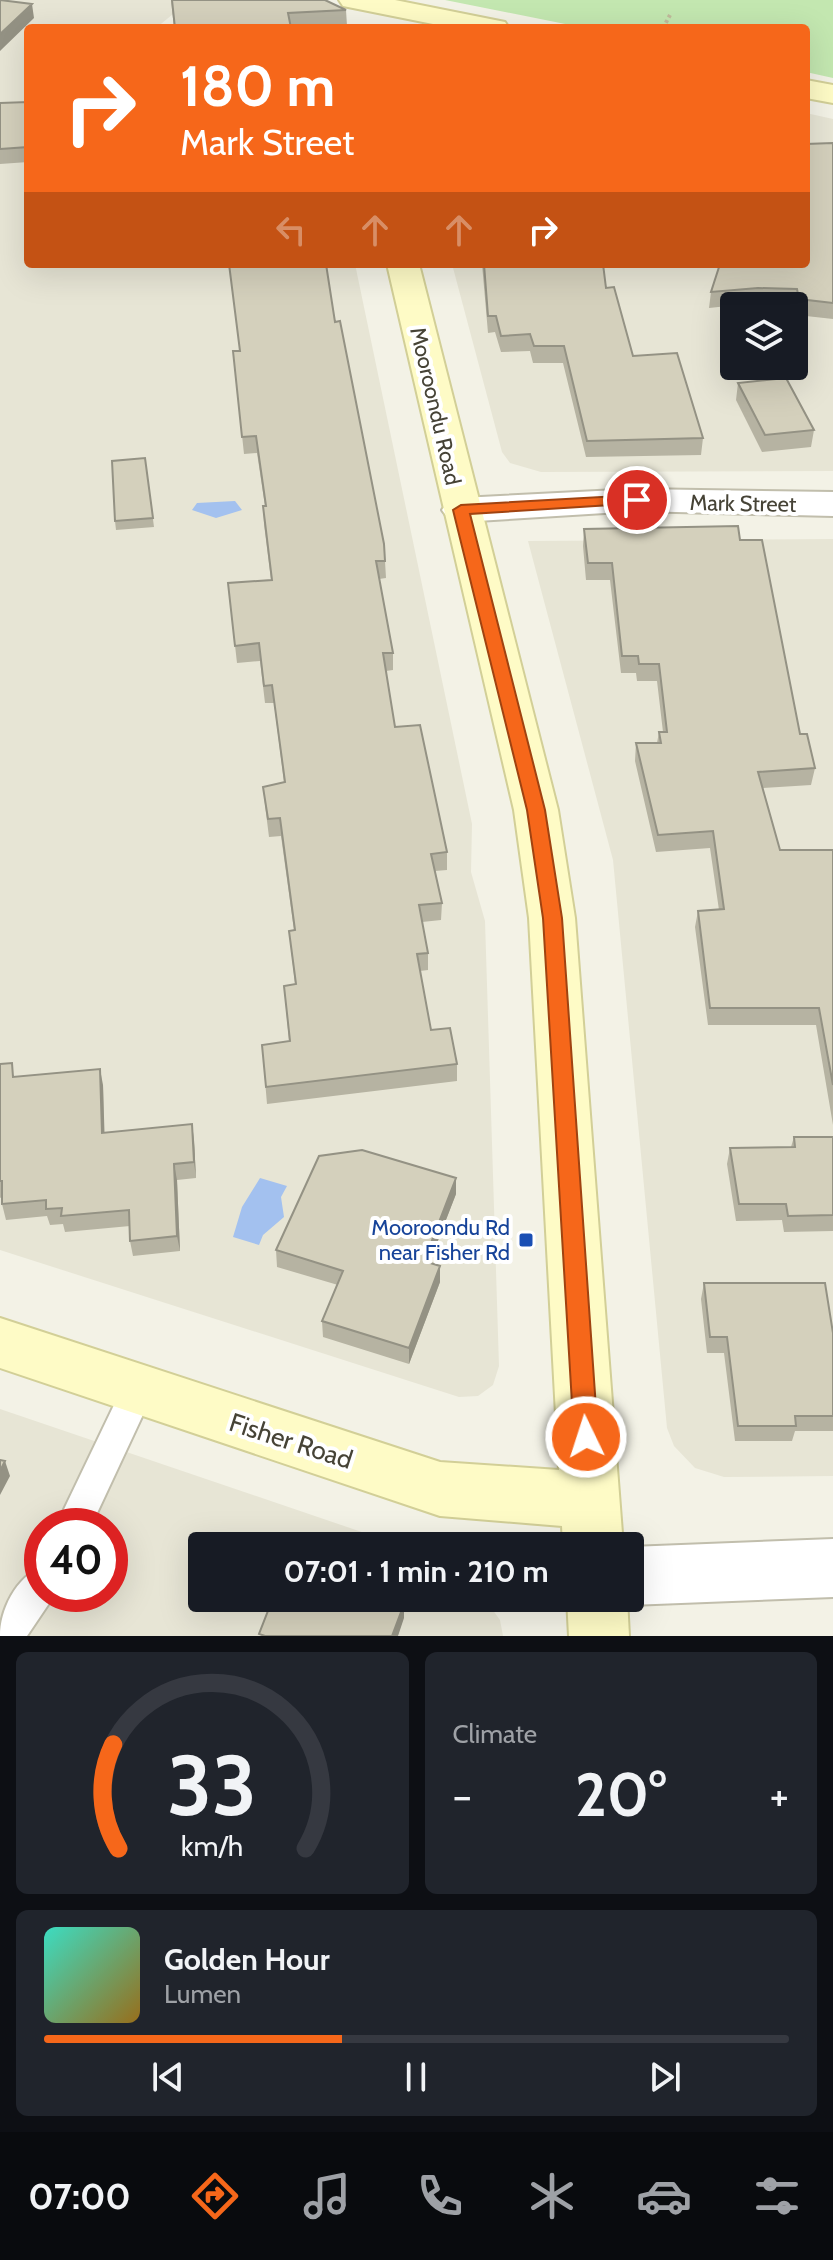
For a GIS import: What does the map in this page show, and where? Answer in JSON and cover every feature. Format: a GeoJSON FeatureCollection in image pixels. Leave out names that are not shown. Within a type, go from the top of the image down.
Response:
{"type":"FeatureCollection","features":[{"type":"Feature","properties":{"kind":"street"},"geometry":{"type":"LineString","coordinates":[[340,0],[345,24]]}},
{"type":"Feature","properties":{"kind":"street"},"geometry":{"type":"LineString","coordinates":[[353,0],[475,24]]}},
{"type":"Feature","properties":{"kind":"street"},"geometry":{"type":"LineString","coordinates":[[810,90],[833,94]]}},
{"type":"Feature","properties":{"kind":"street","name":"Mooroondu Road"},"geometry":{"type":"LineString","coordinates":[[404,268],[536,810],[552,918],[592,1522]]}},
{"type":"Feature","properties":{"kind":"street","name":"Mark Street"},"geometry":{"type":"LineString","coordinates":[[461,510],[637,500],[833,504]]}},
{"type":"Feature","properties":{"kind":"street","name":"Fisher Road"},"geometry":{"type":"LineString","coordinates":[[0,1343],[440,1489],[534,1498],[592,1522]]}},
{"type":"Feature","properties":{"kind":"street"},"geometry":{"type":"LineString","coordinates":[[644,1575],[833,1568]]}},
{"type":"Feature","properties":{"kind":"street"},"geometry":{"type":"LineString","coordinates":[[598,1612],[599,1636]]}},
{"type":"Feature","properties":{"kind":"lane"},"geometry":{"type":"LineString","coordinates":[[82,1508],[138,1391]]}},
{"type":"Feature","properties":{"kind":"lane"},"geometry":{"type":"LineString","coordinates":[[6,1636],[24,1610]]}},
{"type":"Feature","properties":{"kind":"path"},"geometry":{"type":"LineString","coordinates":[[665,24],[670,15]]}},
{"type":"Feature","properties":{"kind":"shaded area"},"geometry":{"type":"Polygon","coordinates":[[[0,0],[190,0],[161,24],[24,24],[24,268],[356,268],[472,824],[471,872],[485,921],[499,1366],[493,1385],[478,1396],[459,1397],[0,1250],[0,0]]]}},
{"type":"Feature","properties":{"kind":"shaded area"},"geometry":{"type":"Polygon","coordinates":[[[810,114],[833,119],[833,471],[541,472],[510,463],[502,452],[453,268],[810,268],[810,114]]]}},
{"type":"Feature","properties":{"kind":"shaded area"},"geometry":{"type":"Polygon","coordinates":[[[833,539],[833,1476],[724,1477],[695,1468],[674,1446],[667,1428],[613,860],[528,541],[833,539]]]}},
{"type":"Feature","properties":{"kind":"shaded area"},"geometry":{"type":"Polygon","coordinates":[[[0,1409],[362,1532],[188,1532],[188,1612],[494,1612],[500,1620],[503,1636],[0,1636],[0,1409]]]}},
{"type":"Feature","properties":{"kind":"green space"},"geometry":{"type":"Polygon","coordinates":[[[445,0],[833,0],[833,78],[810,73],[810,24],[565,24],[445,0]]]}},
{"type":"Feature","properties":{"kind":"water"},"geometry":{"type":"Polygon","coordinates":[[[235,501],[242,510],[216,518],[192,510],[197,503],[235,501]]]}},
{"type":"Feature","properties":{"kind":"water"},"geometry":{"type":"Polygon","coordinates":[[[260,1178],[287,1186],[281,1197],[284,1217],[263,1235],[259,1245],[233,1237],[242,1207],[260,1178]]]}},
{"type":"Feature","properties":{"kind":"building"},"geometry":{"type":"Polygon","coordinates":[[[0,0],[32,4],[0,34],[0,0]]]}},
{"type":"Feature","properties":{"kind":"building"},"geometry":{"type":"Polygon","coordinates":[[[172,0],[325,0],[346,10],[288,13],[290,24],[175,24],[172,0]]]}},
{"type":"Feature","properties":{"kind":"building"},"geometry":{"type":"Polygon","coordinates":[[[24,102],[24,147],[0,149],[0,103],[24,102]]]}},
{"type":"Feature","properties":{"kind":"building"},"geometry":{"type":"Polygon","coordinates":[[[833,143],[833,303],[808,300],[808,292],[798,292],[797,289],[711,292],[719,268],[810,268],[810,144],[833,143]]]}},
{"type":"Feature","properties":{"kind":"building"},"geometry":{"type":"Polygon","coordinates":[[[230,268],[327,268],[335,322],[340,321],[384,544],[385,561],[376,561],[393,653],[383,653],[395,727],[420,725],[447,852],[431,854],[442,903],[419,905],[428,953],[417,954],[431,1030],[450,1028],[457,1064],[266,1087],[262,1045],[290,1041],[284,986],[296,984],[289,931],[295,930],[280,818],[268,819],[263,787],[285,782],[272,685],[264,686],[259,643],[235,646],[228,583],[272,580],[256,436],[242,437],[233,351],[240,351],[230,268]]]}},
{"type":"Feature","properties":{"kind":"building"},"geometry":{"type":"Polygon","coordinates":[[[484,268],[604,268],[606,288],[614,287],[633,356],[677,353],[703,438],[587,441],[564,346],[534,346],[530,334],[501,336],[496,316],[488,316],[484,268]]]}},
{"type":"Feature","properties":{"kind":"building"},"geometry":{"type":"Polygon","coordinates":[[[787,380],[814,430],[765,435],[738,383],[787,380]]]}},
{"type":"Feature","properties":{"kind":"building"},"geometry":{"type":"Polygon","coordinates":[[[145,458],[153,518],[115,521],[112,461],[145,458]]]}},
{"type":"Feature","properties":{"kind":"building"},"geometry":{"type":"Polygon","coordinates":[[[738,526],[740,540],[762,540],[800,734],[807,734],[815,768],[758,772],[780,850],[833,850],[833,1085],[819,1008],[710,1008],[698,911],[724,909],[713,831],[658,835],[636,743],[661,743],[659,732],[667,732],[659,664],[639,664],[638,656],[622,656],[612,563],[588,563],[584,529],[738,526]]]}},
{"type":"Feature","properties":{"kind":"building"},"geometry":{"type":"Polygon","coordinates":[[[12,1063],[13,1077],[100,1069],[102,1133],[192,1124],[194,1162],[174,1164],[177,1236],[130,1241],[129,1210],[61,1216],[62,1208],[46,1209],[46,1200],[2,1204],[0,1064],[12,1063]]]}},
{"type":"Feature","properties":{"kind":"building"},"geometry":{"type":"Polygon","coordinates":[[[794,1137],[833,1137],[833,1215],[788,1216],[786,1204],[739,1204],[730,1148],[795,1147],[794,1137]]]}},
{"type":"Feature","properties":{"kind":"building"},"geometry":{"type":"Polygon","coordinates":[[[362,1150],[456,1178],[424,1261],[440,1266],[409,1348],[322,1321],[343,1271],[276,1250],[319,1156],[362,1150]]]}},
{"type":"Feature","properties":{"kind":"building"},"geometry":{"type":"Polygon","coordinates":[[[704,1283],[825,1283],[833,1333],[833,1416],[795,1416],[796,1426],[738,1426],[727,1337],[710,1337],[704,1283]]]}},
{"type":"Feature","properties":{"kind":"building"},"geometry":{"type":"Polygon","coordinates":[[[268,1612],[401,1612],[392,1636],[259,1634],[268,1612]]]}},
{"type":"Feature","properties":{"kind":"place","name":"Mooroondu Rd near Fisher Rd"},"geometry":{"type":"Point","coordinates":[526,1240]}},
{"type":"Feature","properties":{"kind":"route"},"geometry":{"type":"LineString","coordinates":[[586,1437],[552,918],[536,810],[461,510],[637,500]]}}]}
